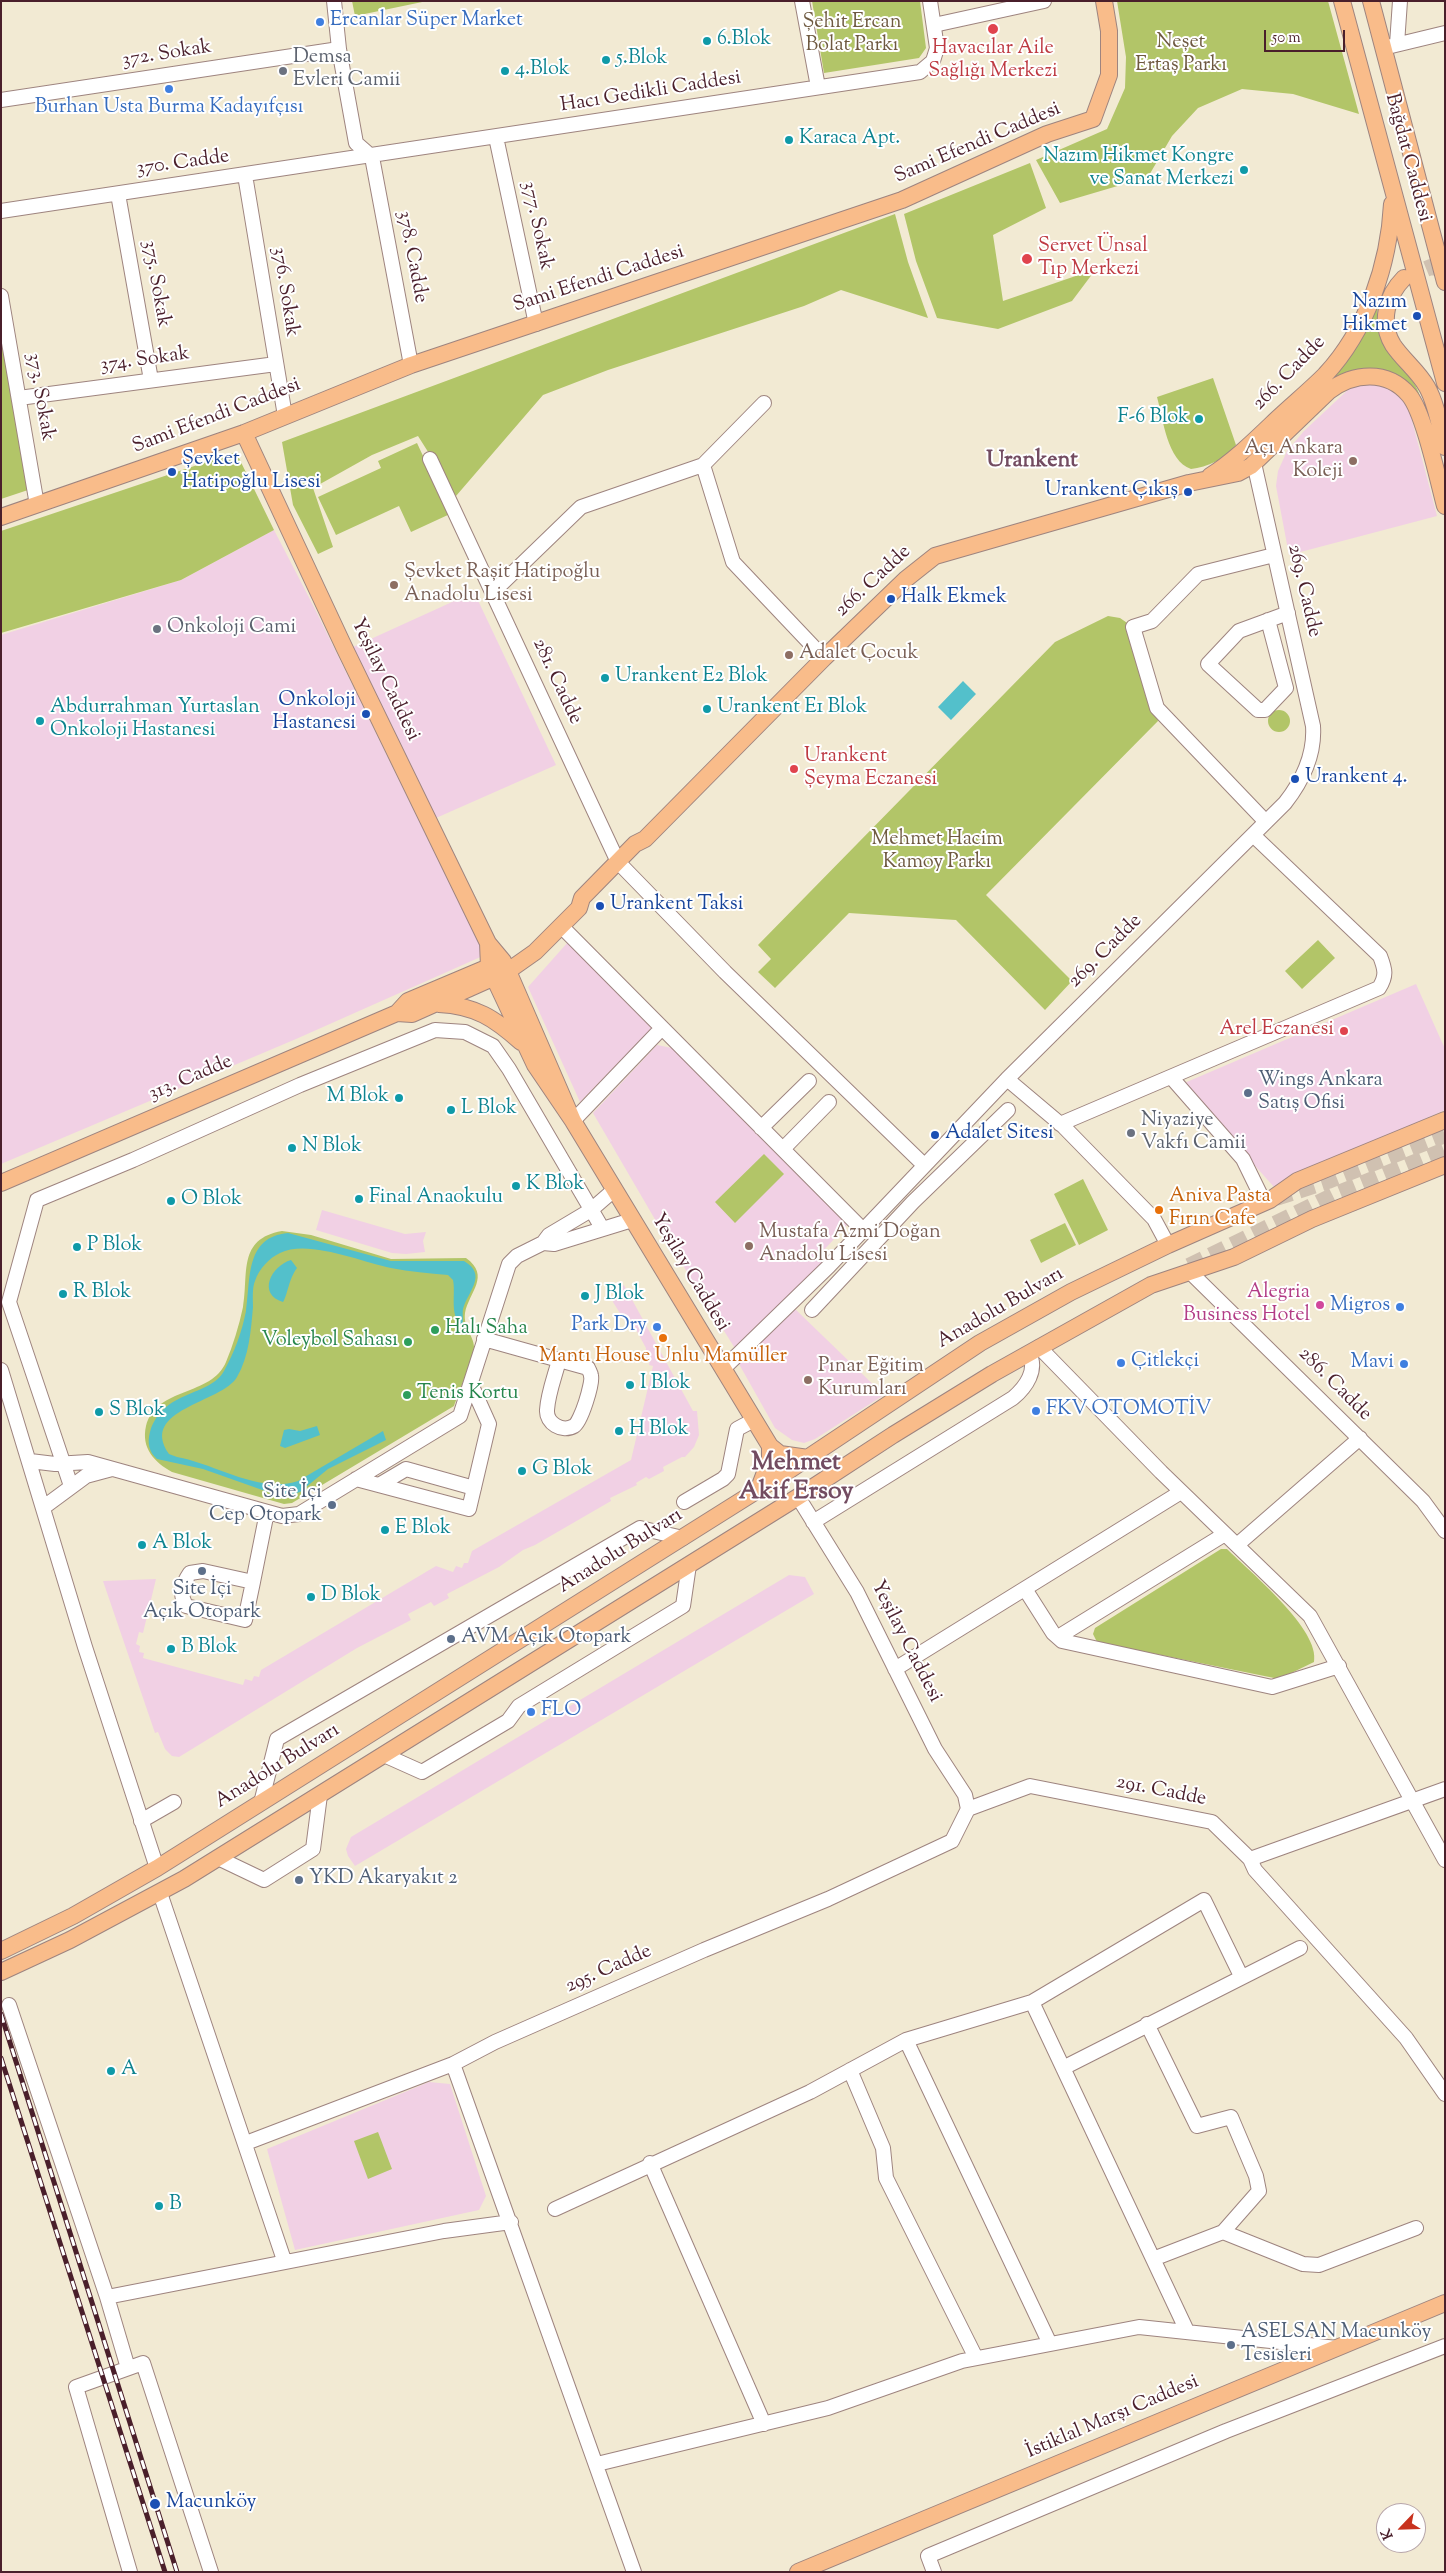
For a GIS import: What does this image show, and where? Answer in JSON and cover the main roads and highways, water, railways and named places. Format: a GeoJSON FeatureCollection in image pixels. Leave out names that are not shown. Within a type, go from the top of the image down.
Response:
{"type":"FeatureCollection","features":[{"type":"Feature","properties":{"kind":"main road","name":"Sami Efendi Caddesi"},"geometry":{"type":"LineString","coordinates":[[1,517],[244,433],[411,365],[902,200],[1047,134],[1094,119],[1109,75],[1109,31],[1104,1]]}},
{"type":"Feature","properties":{"kind":"main road","name":"Bağdat Caddesi"},"geometry":{"type":"LineString","coordinates":[[1342,1],[1445,383]]}},
{"type":"Feature","properties":{"kind":"main road","name":"Bağdat Caddesi"},"geometry":{"type":"LineString","coordinates":[[1371,1],[1390,46],[1445,282]]}},
{"type":"Feature","properties":{"kind":"main road","name":"266. Cadde"},"geometry":{"type":"LineString","coordinates":[[1244,460],[1325,374],[1352,338],[1373,292],[1387,249],[1391,232],[1393,189]]}},
{"type":"Feature","properties":{"kind":"main road"},"geometry":{"type":"LineString","coordinates":[[1404,278],[1394,288],[1388,300],[1386,323],[1388,333],[1393,345],[1427,387],[1445,447]]}},
{"type":"Feature","properties":{"kind":"main road","name":"266. Cadde"},"geometry":{"type":"LineString","coordinates":[[498,969],[524,960],[579,908],[590,906],[621,866],[635,844],[645,839],[824,658],[906,579],[934,556],[960,547],[1205,479],[1244,460],[1329,391],[1340,383],[1353,378],[1376,376],[1399,386],[1409,395],[1420,419],[1445,506]]}},
{"type":"Feature","properties":{"kind":"main road","name":"Yeşilay Caddesi"},"geometry":{"type":"LineString","coordinates":[[244,433],[344,647],[488,943],[526,1047],[545,1083],[573,1121]]}},
{"type":"Feature","properties":{"kind":"main road","name":"Yeşilay Caddesi"},"geometry":{"type":"LineString","coordinates":[[498,969],[573,1121],[770,1446]]}},
{"type":"Feature","properties":{"kind":"main road","name":"313. Cadde"},"geometry":{"type":"LineString","coordinates":[[397,1013],[412,1014],[437,1004],[498,969]]}},
{"type":"Feature","properties":{"kind":"main road","name":"313. Cadde"},"geometry":{"type":"LineString","coordinates":[[1,1183],[397,1013],[408,1001],[498,969]]}},
{"type":"Feature","properties":{"kind":"main road"},"geometry":{"type":"LineString","coordinates":[[437,1004],[457,1005],[478,1011],[495,1020],[526,1047]]}},
{"type":"Feature","properties":{"kind":"main road","name":"Anadolu Bulvarı"},"geometry":{"type":"LineString","coordinates":[[1,1951],[73,1916],[157,1868],[758,1491],[980,1343],[1071,1292],[1168,1245],[1267,1201],[1297,1181],[1445,1120]]}},
{"type":"Feature","properties":{"kind":"main road"},"geometry":{"type":"LineString","coordinates":[[1,1972],[70,1940],[160,1893],[798,1498],[893,1435],[1034,1350],[1152,1285],[1234,1257],[1312,1219],[1445,1165]]}},
{"type":"Feature","properties":{"kind":"main road"},"geometry":{"type":"LineString","coordinates":[[770,1446],[780,1454],[808,1458]]}},
{"type":"Feature","properties":{"kind":"main road"},"geometry":{"type":"LineString","coordinates":[[758,1491],[770,1459],[770,1446]]}},
{"type":"Feature","properties":{"kind":"main road","name":"İstiklal Marşı Caddesi"},"geometry":{"type":"LineString","coordinates":[[798,2572],[1445,2304]]}},
{"type":"Feature","properties":{"kind":"water"},"geometry":{"type":"Polygon","coordinates":[[[963,681],[976,694],[951,720],[938,707],[963,681]]]}},
{"type":"Feature","properties":{"kind":"water"},"geometry":{"type":"Polygon","coordinates":[[[288,1233],[391,1261],[464,1261],[471,1266],[476,1278],[465,1302],[462,1325],[458,1321],[454,1310],[453,1280],[448,1275],[398,1269],[335,1253],[305,1249],[292,1249],[280,1253],[265,1264],[254,1284],[249,1343],[237,1377],[216,1394],[186,1408],[173,1417],[164,1427],[162,1439],[169,1454],[177,1457],[253,1481],[283,1484],[298,1481],[383,1431],[386,1440],[328,1469],[300,1492],[286,1496],[268,1492],[203,1469],[157,1459],[150,1450],[149,1440],[156,1418],[165,1408],[208,1385],[224,1371],[242,1327],[246,1311],[250,1273],[257,1251],[264,1242],[274,1236],[288,1233]]]}},
{"type":"Feature","properties":{"kind":"water"},"geometry":{"type":"Polygon","coordinates":[[[291,1260],[297,1268],[283,1302],[270,1293],[270,1280],[278,1268],[291,1260]]]}},
{"type":"Feature","properties":{"kind":"water"},"geometry":{"type":"Polygon","coordinates":[[[317,1426],[320,1435],[285,1448],[280,1446],[284,1430],[300,1431],[317,1426]]]}},
{"type":"Feature","properties":{"kind":"tunnel"},"geometry":{"type":"LineString","coordinates":[[1404,278],[1431,267],[1445,269]]}},
{"type":"Feature","properties":{"kind":"tunnel"},"geometry":{"type":"LineString","coordinates":[[1276,1198],[1328,1181],[1445,1135]]}},
{"type":"Feature","properties":{"kind":"tunnel"},"geometry":{"type":"LineString","coordinates":[[1189,1266],[1336,1194],[1445,1150]]}},
{"type":"Feature","properties":{"kind":"railway"},"geometry":{"type":"LineString","coordinates":[[1,2014],[177,2572]]}},
{"type":"Feature","properties":{"kind":"railway"},"geometry":{"type":"LineString","coordinates":[[1,2058],[165,2572]]}},
{"type":"Feature","properties":{"kind":"place","name":"Ercanlar Süper Market"},"geometry":{"type":"Point","coordinates":[320,22]}},
{"type":"Feature","properties":{"kind":"place","name":"Havacılar Aile Sağlığı Merkezi"},"geometry":{"type":"Point","coordinates":[993,29]}},
{"type":"Feature","properties":{"kind":"place","name":"6.Blok"},"geometry":{"type":"Point","coordinates":[707,41]}},
{"type":"Feature","properties":{"kind":"place","name":"5.Blok"},"geometry":{"type":"Point","coordinates":[606,60]}},
{"type":"Feature","properties":{"kind":"place","name":"Demsa Evleri Camii"},"geometry":{"type":"Point","coordinates":[283,71]}},
{"type":"Feature","properties":{"kind":"place","name":"4.Blok"},"geometry":{"type":"Point","coordinates":[505,71]}},
{"type":"Feature","properties":{"kind":"place","name":"Burhan Usta Burma Kadayıfçısı"},"geometry":{"type":"Point","coordinates":[169,89]}},
{"type":"Feature","properties":{"kind":"place","name":"Karaca Apt."},"geometry":{"type":"Point","coordinates":[789,140]}},
{"type":"Feature","properties":{"kind":"place","name":"Nazım Hikmet Kongre ve Sanat Merkezi"},"geometry":{"type":"Point","coordinates":[1244,170]}},
{"type":"Feature","properties":{"kind":"place","name":"Servet Ünsal Tıp Merkezi"},"geometry":{"type":"Point","coordinates":[1027,259]}},
{"type":"Feature","properties":{"kind":"place","name":"Nazım Hikmet"},"geometry":{"type":"Point","coordinates":[1417,316]}},
{"type":"Feature","properties":{"kind":"place","name":"F-6 Blok"},"geometry":{"type":"Point","coordinates":[1199,419]}},
{"type":"Feature","properties":{"kind":"place","name":"Açı Ankara Koleji"},"geometry":{"type":"Point","coordinates":[1353,461]}},
{"type":"Feature","properties":{"kind":"place","name":"Şevket Hatipoğlu Lisesi"},"geometry":{"type":"Point","coordinates":[172,472]}},
{"type":"Feature","properties":{"kind":"place","name":"Urankent Çıkış"},"geometry":{"type":"Point","coordinates":[1188,492]}},
{"type":"Feature","properties":{"kind":"place","name":"Şevket Raşit Hatipoğlu Anadolu Lisesi"},"geometry":{"type":"Point","coordinates":[394,585]}},
{"type":"Feature","properties":{"kind":"place","name":"Halk Ekmek"},"geometry":{"type":"Point","coordinates":[891,599]}},
{"type":"Feature","properties":{"kind":"place","name":"Onkoloji Cami"},"geometry":{"type":"Point","coordinates":[157,629]}},
{"type":"Feature","properties":{"kind":"place","name":"Adalet Çocuk"},"geometry":{"type":"Point","coordinates":[789,655]}},
{"type":"Feature","properties":{"kind":"place","name":"Urankent E2 Blok"},"geometry":{"type":"Point","coordinates":[605,678]}},
{"type":"Feature","properties":{"kind":"place","name":"Urankent E1 Blok"},"geometry":{"type":"Point","coordinates":[707,709]}},
{"type":"Feature","properties":{"kind":"place","name":"Onkoloji Hastanesi"},"geometry":{"type":"Point","coordinates":[366,714]}},
{"type":"Feature","properties":{"kind":"place","name":"Abdurrahman Yurtaslan Onkoloji Hastanesi"},"geometry":{"type":"Point","coordinates":[40,721]}},
{"type":"Feature","properties":{"kind":"place","name":"Urankent Şeyma Eczanesi"},"geometry":{"type":"Point","coordinates":[794,769]}},
{"type":"Feature","properties":{"kind":"place","name":"Urankent 4."},"geometry":{"type":"Point","coordinates":[1295,779]}},
{"type":"Feature","properties":{"kind":"place","name":"Urankent Taksi"},"geometry":{"type":"Point","coordinates":[600,906]}},
{"type":"Feature","properties":{"kind":"place","name":"Arel Eczanesi"},"geometry":{"type":"Point","coordinates":[1344,1031]}},
{"type":"Feature","properties":{"kind":"place","name":"Wings Ankara Satış Ofisi"},"geometry":{"type":"Point","coordinates":[1248,1093]}},
{"type":"Feature","properties":{"kind":"place","name":"M Blok"},"geometry":{"type":"Point","coordinates":[399,1098]}},
{"type":"Feature","properties":{"kind":"place","name":"L Blok"},"geometry":{"type":"Point","coordinates":[451,1110]}},
{"type":"Feature","properties":{"kind":"place","name":"Niyaziye Vakfı Camii"},"geometry":{"type":"Point","coordinates":[1131,1133]}},
{"type":"Feature","properties":{"kind":"place","name":"Adalet Sitesi"},"geometry":{"type":"Point","coordinates":[935,1135]}},
{"type":"Feature","properties":{"kind":"place","name":"N Blok"},"geometry":{"type":"Point","coordinates":[292,1148]}},
{"type":"Feature","properties":{"kind":"place","name":"K Blok"},"geometry":{"type":"Point","coordinates":[516,1186]}},
{"type":"Feature","properties":{"kind":"place","name":"Final Anaokulu"},"geometry":{"type":"Point","coordinates":[359,1199]}},
{"type":"Feature","properties":{"kind":"place","name":"O Blok"},"geometry":{"type":"Point","coordinates":[171,1201]}},
{"type":"Feature","properties":{"kind":"place","name":"Aniva Pasta Fırın Cafe"},"geometry":{"type":"Point","coordinates":[1159,1210]}},
{"type":"Feature","properties":{"kind":"place","name":"Mustafa Azmi Doğan Anadolu Lisesi"},"geometry":{"type":"Point","coordinates":[749,1246]}},
{"type":"Feature","properties":{"kind":"place","name":"P Blok"},"geometry":{"type":"Point","coordinates":[77,1247]}},
{"type":"Feature","properties":{"kind":"place","name":"R Blok"},"geometry":{"type":"Point","coordinates":[63,1294]}},
{"type":"Feature","properties":{"kind":"place","name":"J Blok"},"geometry":{"type":"Point","coordinates":[585,1296]}},
{"type":"Feature","properties":{"kind":"place","name":"Alegria Business Hotel"},"geometry":{"type":"Point","coordinates":[1320,1305]}},
{"type":"Feature","properties":{"kind":"place","name":"Migros"},"geometry":{"type":"Point","coordinates":[1400,1307]}},
{"type":"Feature","properties":{"kind":"place","name":"Park Dry"},"geometry":{"type":"Point","coordinates":[657,1327]}},
{"type":"Feature","properties":{"kind":"place","name":"Halı Saha"},"geometry":{"type":"Point","coordinates":[435,1330]}},
{"type":"Feature","properties":{"kind":"place","name":"Mantı House Unlu Mamüller"},"geometry":{"type":"Point","coordinates":[663,1338]}},
{"type":"Feature","properties":{"kind":"place","name":"Voleybol Sahası"},"geometry":{"type":"Point","coordinates":[408,1342]}},
{"type":"Feature","properties":{"kind":"place","name":"Çitlekçi"},"geometry":{"type":"Point","coordinates":[1121,1363]}},
{"type":"Feature","properties":{"kind":"place","name":"Mavi"},"geometry":{"type":"Point","coordinates":[1404,1364]}},
{"type":"Feature","properties":{"kind":"place","name":"Pınar Eğitim Kurumları"},"geometry":{"type":"Point","coordinates":[808,1380]}},
{"type":"Feature","properties":{"kind":"place","name":"I Blok"},"geometry":{"type":"Point","coordinates":[630,1385]}},
{"type":"Feature","properties":{"kind":"place","name":"Tenis Kortu"},"geometry":{"type":"Point","coordinates":[407,1395]}},
{"type":"Feature","properties":{"kind":"place","name":"FKV OTOMOTİV"},"geometry":{"type":"Point","coordinates":[1036,1411]}},
{"type":"Feature","properties":{"kind":"place","name":"S Blok"},"geometry":{"type":"Point","coordinates":[99,1412]}},
{"type":"Feature","properties":{"kind":"place","name":"H Blok"},"geometry":{"type":"Point","coordinates":[619,1431]}},
{"type":"Feature","properties":{"kind":"place","name":"G Blok"},"geometry":{"type":"Point","coordinates":[522,1471]}},
{"type":"Feature","properties":{"kind":"place","name":"Site İçi Cep Otopark"},"geometry":{"type":"Point","coordinates":[332,1505]}},
{"type":"Feature","properties":{"kind":"place","name":"E Blok"},"geometry":{"type":"Point","coordinates":[385,1530]}},
{"type":"Feature","properties":{"kind":"place","name":"A Blok"},"geometry":{"type":"Point","coordinates":[142,1545]}},
{"type":"Feature","properties":{"kind":"place","name":"Site İçi Açık Otopark"},"geometry":{"type":"Point","coordinates":[202,1571]}},
{"type":"Feature","properties":{"kind":"place","name":"D Blok"},"geometry":{"type":"Point","coordinates":[311,1597]}},
{"type":"Feature","properties":{"kind":"place","name":"AVM Açık Otopark"},"geometry":{"type":"Point","coordinates":[451,1639]}},
{"type":"Feature","properties":{"kind":"place","name":"B Blok"},"geometry":{"type":"Point","coordinates":[171,1649]}},
{"type":"Feature","properties":{"kind":"place","name":"FLO"},"geometry":{"type":"Point","coordinates":[531,1712]}},
{"type":"Feature","properties":{"kind":"place","name":"YKD Akaryakıt 2"},"geometry":{"type":"Point","coordinates":[299,1880]}},
{"type":"Feature","properties":{"kind":"place","name":"A"},"geometry":{"type":"Point","coordinates":[111,2071]}},
{"type":"Feature","properties":{"kind":"place","name":"B"},"geometry":{"type":"Point","coordinates":[159,2206]}},
{"type":"Feature","properties":{"kind":"place","name":"ASELSAN Macunköy Tesisleri"},"geometry":{"type":"Point","coordinates":[1231,2345]}},
{"type":"Feature","properties":{"kind":"place","name":"Macunköy"},"geometry":{"type":"Point","coordinates":[155,2504]}},
{"type":"Feature","properties":{"kind":"district","name":"Urankent"},"geometry":{"type":"Point","coordinates":[1032,462]}},
{"type":"Feature","properties":{"kind":"district","name":"Mehmet Akif Ersoy"},"geometry":{"type":"Point","coordinates":[796,1480]}},
{"type":"Feature","properties":{"kind":"park label","name":"Şehit Ercan Bolat Parkı"},"geometry":{"type":"Point","coordinates":[852,36]}},
{"type":"Feature","properties":{"kind":"park label","name":"Neşet Ertaş Parkı"},"geometry":{"type":"Point","coordinates":[1181,56]}},
{"type":"Feature","properties":{"kind":"park label","name":"Mehmet Hacim Kamoy Parkı"},"geometry":{"type":"Point","coordinates":[937,852]}}]}
